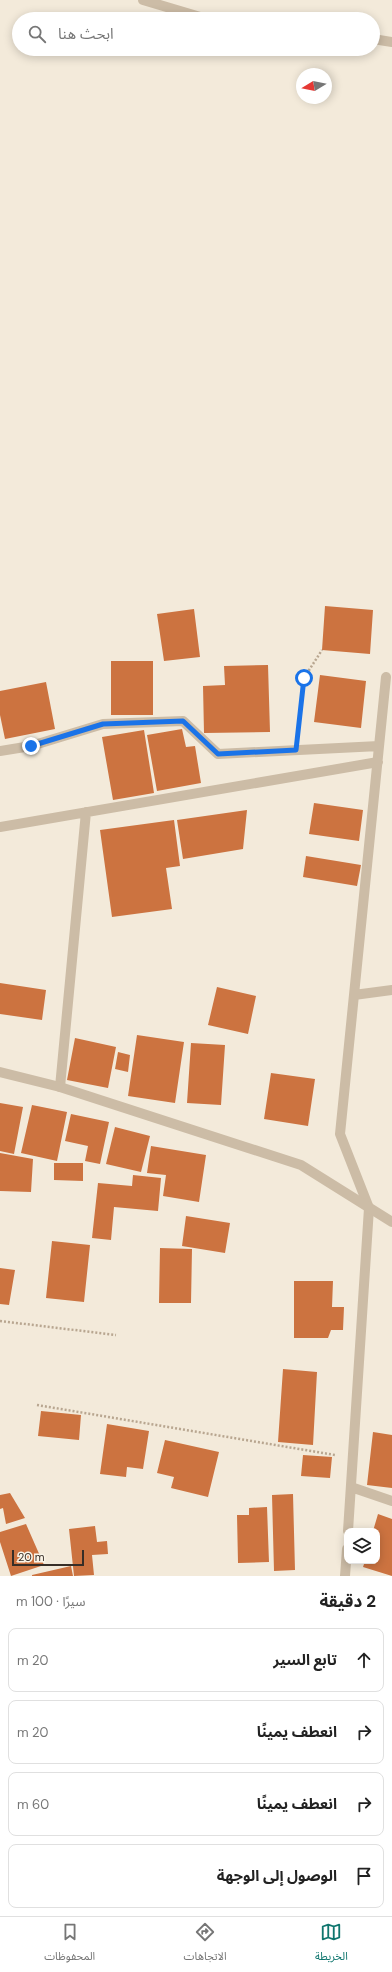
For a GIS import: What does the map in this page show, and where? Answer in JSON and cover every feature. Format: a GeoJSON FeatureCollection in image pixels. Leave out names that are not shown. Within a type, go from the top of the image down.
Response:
{"type":"FeatureCollection","features":[{"type":"Feature","properties":{"kind":"street"},"geometry":{"type":"LineString","coordinates":[[143,0],[183,12]]}},
{"type":"Feature","properties":{"kind":"street"},"geometry":{"type":"LineString","coordinates":[[380,40],[392,42]]}},
{"type":"Feature","properties":{"kind":"street"},"geometry":{"type":"LineString","coordinates":[[348,1528],[369,1208],[340,1134],[386,677]]}},
{"type":"Feature","properties":{"kind":"street"},"geometry":{"type":"LineString","coordinates":[[0,751],[31,746],[103,724],[183,721],[218,754],[379,746]]}},
{"type":"Feature","properties":{"kind":"street"},"geometry":{"type":"LineString","coordinates":[[0,827],[378,762]]}},
{"type":"Feature","properties":{"kind":"street"},"geometry":{"type":"LineString","coordinates":[[60,1087],[86,812]]}},
{"type":"Feature","properties":{"kind":"street"},"geometry":{"type":"LineString","coordinates":[[354,995],[392,990]]}},
{"type":"Feature","properties":{"kind":"street"},"geometry":{"type":"LineString","coordinates":[[0,1072],[60,1087],[301,1165],[392,1222]]}},
{"type":"Feature","properties":{"kind":"street"},"geometry":{"type":"LineString","coordinates":[[352,1487],[392,1501]]}},
{"type":"Feature","properties":{"kind":"street"},"geometry":{"type":"LineString","coordinates":[[345,1576],[346,1564]]}},
{"type":"Feature","properties":{"kind":"path"},"geometry":{"type":"LineString","coordinates":[[296,750],[304,678],[322,650]]}},
{"type":"Feature","properties":{"kind":"path"},"geometry":{"type":"LineString","coordinates":[[0,1321],[116,1335]]}},
{"type":"Feature","properties":{"kind":"path"},"geometry":{"type":"LineString","coordinates":[[37,1405],[353,1458]]}},
{"type":"Feature","properties":{"kind":"building"},"geometry":{"type":"Polygon","coordinates":[[[325,606],[373,610],[370,654],[322,650],[325,606]]]}},
{"type":"Feature","properties":{"kind":"building"},"geometry":{"type":"Polygon","coordinates":[[[194,609],[200,657],[164,661],[157,614],[194,609]]]}},
{"type":"Feature","properties":{"kind":"building"},"geometry":{"type":"Polygon","coordinates":[[[111,661],[153,661],[153,715],[111,715],[111,661]]]}},
{"type":"Feature","properties":{"kind":"building"},"geometry":{"type":"Polygon","coordinates":[[[268,665],[270,732],[204,733],[203,686],[225,685],[224,666],[268,665]]]}},
{"type":"Feature","properties":{"kind":"building"},"geometry":{"type":"Polygon","coordinates":[[[320,675],[366,681],[361,728],[314,722],[320,675]]]}},
{"type":"Feature","properties":{"kind":"building"},"geometry":{"type":"Polygon","coordinates":[[[46,682],[55,729],[5,739],[0,715],[0,691],[46,682]]]}},
{"type":"Feature","properties":{"kind":"building"},"geometry":{"type":"Polygon","coordinates":[[[182,729],[186,747],[195,746],[201,783],[157,791],[147,735],[182,729]]]}},
{"type":"Feature","properties":{"kind":"building"},"geometry":{"type":"Polygon","coordinates":[[[144,730],[154,793],[113,800],[102,737],[144,730]]]}},
{"type":"Feature","properties":{"kind":"building"},"geometry":{"type":"Polygon","coordinates":[[[314,803],[363,810],[359,841],[309,834],[314,803]]]}},
{"type":"Feature","properties":{"kind":"building"},"geometry":{"type":"Polygon","coordinates":[[[247,810],[243,849],[183,859],[177,820],[247,810]]]}},
{"type":"Feature","properties":{"kind":"building"},"geometry":{"type":"Polygon","coordinates":[[[174,820],[180,866],[166,868],[172,909],[112,917],[100,830],[174,820]]]}},
{"type":"Feature","properties":{"kind":"building"},"geometry":{"type":"Polygon","coordinates":[[[306,856],[361,865],[357,886],[303,877],[306,856]]]}},
{"type":"Feature","properties":{"kind":"building"},"geometry":{"type":"Polygon","coordinates":[[[0,983],[46,990],[42,1020],[0,1014],[0,983]]]}},
{"type":"Feature","properties":{"kind":"building"},"geometry":{"type":"Polygon","coordinates":[[[217,987],[256,996],[248,1034],[208,1025],[217,987]]]}},
{"type":"Feature","properties":{"kind":"building"},"geometry":{"type":"Polygon","coordinates":[[[137,1035],[184,1042],[175,1103],[128,1096],[137,1035]]]}},
{"type":"Feature","properties":{"kind":"building"},"geometry":{"type":"Polygon","coordinates":[[[75,1038],[116,1047],[108,1088],[67,1080],[75,1038]]]}},
{"type":"Feature","properties":{"kind":"building"},"geometry":{"type":"Polygon","coordinates":[[[191,1043],[225,1045],[221,1105],[187,1103],[191,1043]]]}},
{"type":"Feature","properties":{"kind":"building"},"geometry":{"type":"Polygon","coordinates":[[[118,1052],[130,1055],[128,1072],[115,1069],[118,1052]]]}},
{"type":"Feature","properties":{"kind":"building"},"geometry":{"type":"Polygon","coordinates":[[[271,1073],[315,1079],[308,1126],[264,1119],[271,1073]]]}},
{"type":"Feature","properties":{"kind":"building"},"geometry":{"type":"Polygon","coordinates":[[[0,1103],[23,1107],[14,1154],[0,1151],[0,1103]]]}},
{"type":"Feature","properties":{"kind":"building"},"geometry":{"type":"Polygon","coordinates":[[[32,1105],[67,1112],[57,1161],[21,1153],[32,1105]]]}},
{"type":"Feature","properties":{"kind":"building"},"geometry":{"type":"Polygon","coordinates":[[[71,1114],[109,1122],[100,1164],[85,1161],[88,1146],[65,1141],[71,1114]]]}},
{"type":"Feature","properties":{"kind":"building"},"geometry":{"type":"Polygon","coordinates":[[[115,1127],[150,1136],[141,1172],[106,1164],[115,1127]]]}},
{"type":"Feature","properties":{"kind":"building"},"geometry":{"type":"Polygon","coordinates":[[[151,1146],[206,1155],[199,1202],[163,1196],[166,1175],[147,1173],[151,1146]]]}},
{"type":"Feature","properties":{"kind":"building"},"geometry":{"type":"Polygon","coordinates":[[[0,1153],[33,1159],[31,1192],[0,1191],[0,1153]]]}},
{"type":"Feature","properties":{"kind":"building"},"geometry":{"type":"Polygon","coordinates":[[[54,1163],[83,1163],[83,1181],[54,1180],[54,1163]]]}},
{"type":"Feature","properties":{"kind":"building"},"geometry":{"type":"Polygon","coordinates":[[[133,1175],[161,1178],[158,1211],[114,1207],[111,1240],[92,1238],[98,1183],[132,1186],[133,1175]]]}},
{"type":"Feature","properties":{"kind":"building"},"geometry":{"type":"Polygon","coordinates":[[[186,1216],[230,1223],[225,1253],[182,1246],[186,1216]]]}},
{"type":"Feature","properties":{"kind":"building"},"geometry":{"type":"Polygon","coordinates":[[[52,1241],[90,1245],[84,1302],[46,1298],[52,1241]]]}},
{"type":"Feature","properties":{"kind":"building"},"geometry":{"type":"Polygon","coordinates":[[[160,1248],[192,1249],[191,1303],[159,1303],[160,1248]]]}},
{"type":"Feature","properties":{"kind":"building"},"geometry":{"type":"Polygon","coordinates":[[[0,1268],[15,1270],[9,1305],[0,1304],[0,1268]]]}},
{"type":"Feature","properties":{"kind":"building"},"geometry":{"type":"Polygon","coordinates":[[[294,1281],[333,1281],[332,1307],[344,1307],[343,1330],[331,1330],[328,1338],[294,1338],[294,1281]]]}},
{"type":"Feature","properties":{"kind":"building"},"geometry":{"type":"Polygon","coordinates":[[[283,1369],[317,1372],[313,1445],[278,1442],[283,1369]]]}},
{"type":"Feature","properties":{"kind":"building"},"geometry":{"type":"Polygon","coordinates":[[[41,1411],[81,1415],[79,1440],[38,1436],[41,1411]]]}},
{"type":"Feature","properties":{"kind":"building"},"geometry":{"type":"Polygon","coordinates":[[[107,1424],[149,1431],[143,1469],[127,1467],[126,1477],[100,1474],[107,1424]]]}},
{"type":"Feature","properties":{"kind":"building"},"geometry":{"type":"Polygon","coordinates":[[[373,1432],[392,1435],[392,1488],[367,1485],[373,1432]]]}},
{"type":"Feature","properties":{"kind":"building"},"geometry":{"type":"Polygon","coordinates":[[[165,1440],[219,1452],[208,1497],[171,1488],[174,1477],[157,1473],[165,1440]]]}},
{"type":"Feature","properties":{"kind":"building"},"geometry":{"type":"Polygon","coordinates":[[[303,1455],[332,1457],[330,1478],[301,1476],[303,1455]]]}},
{"type":"Feature","properties":{"kind":"building"},"geometry":{"type":"Polygon","coordinates":[[[10,1493],[25,1518],[6,1524],[3,1508],[0,1509],[0,1495],[10,1493]]]}},
{"type":"Feature","properties":{"kind":"building"},"geometry":{"type":"Polygon","coordinates":[[[293,1494],[295,1570],[274,1571],[272,1495],[293,1494]]]}},
{"type":"Feature","properties":{"kind":"building"},"geometry":{"type":"Polygon","coordinates":[[[267,1507],[269,1562],[238,1563],[237,1515],[249,1515],[249,1508],[267,1507]]]}},
{"type":"Feature","properties":{"kind":"building"},"geometry":{"type":"Polygon","coordinates":[[[378,1514],[392,1519],[392,1576],[363,1567],[364,1564],[380,1564],[380,1528],[374,1528],[378,1514]]]}},
{"type":"Feature","properties":{"kind":"building"},"geometry":{"type":"Polygon","coordinates":[[[26,1524],[44,1565],[11,1576],[0,1542],[0,1532],[26,1524]]]}},
{"type":"Feature","properties":{"kind":"building"},"geometry":{"type":"Polygon","coordinates":[[[95,1526],[97,1542],[107,1541],[108,1554],[92,1555],[94,1575],[74,1576],[69,1529],[95,1526]]]}},
{"type":"Feature","properties":{"kind":"building"},"geometry":{"type":"Polygon","coordinates":[[[71,1566],[73,1576],[32,1576],[32,1575],[71,1566]]]}},
{"type":"Feature","properties":{"kind":"route"},"geometry":{"type":"LineString","coordinates":[[31,746],[103,724],[183,721],[218,754],[296,750],[304,678]]}}]}
